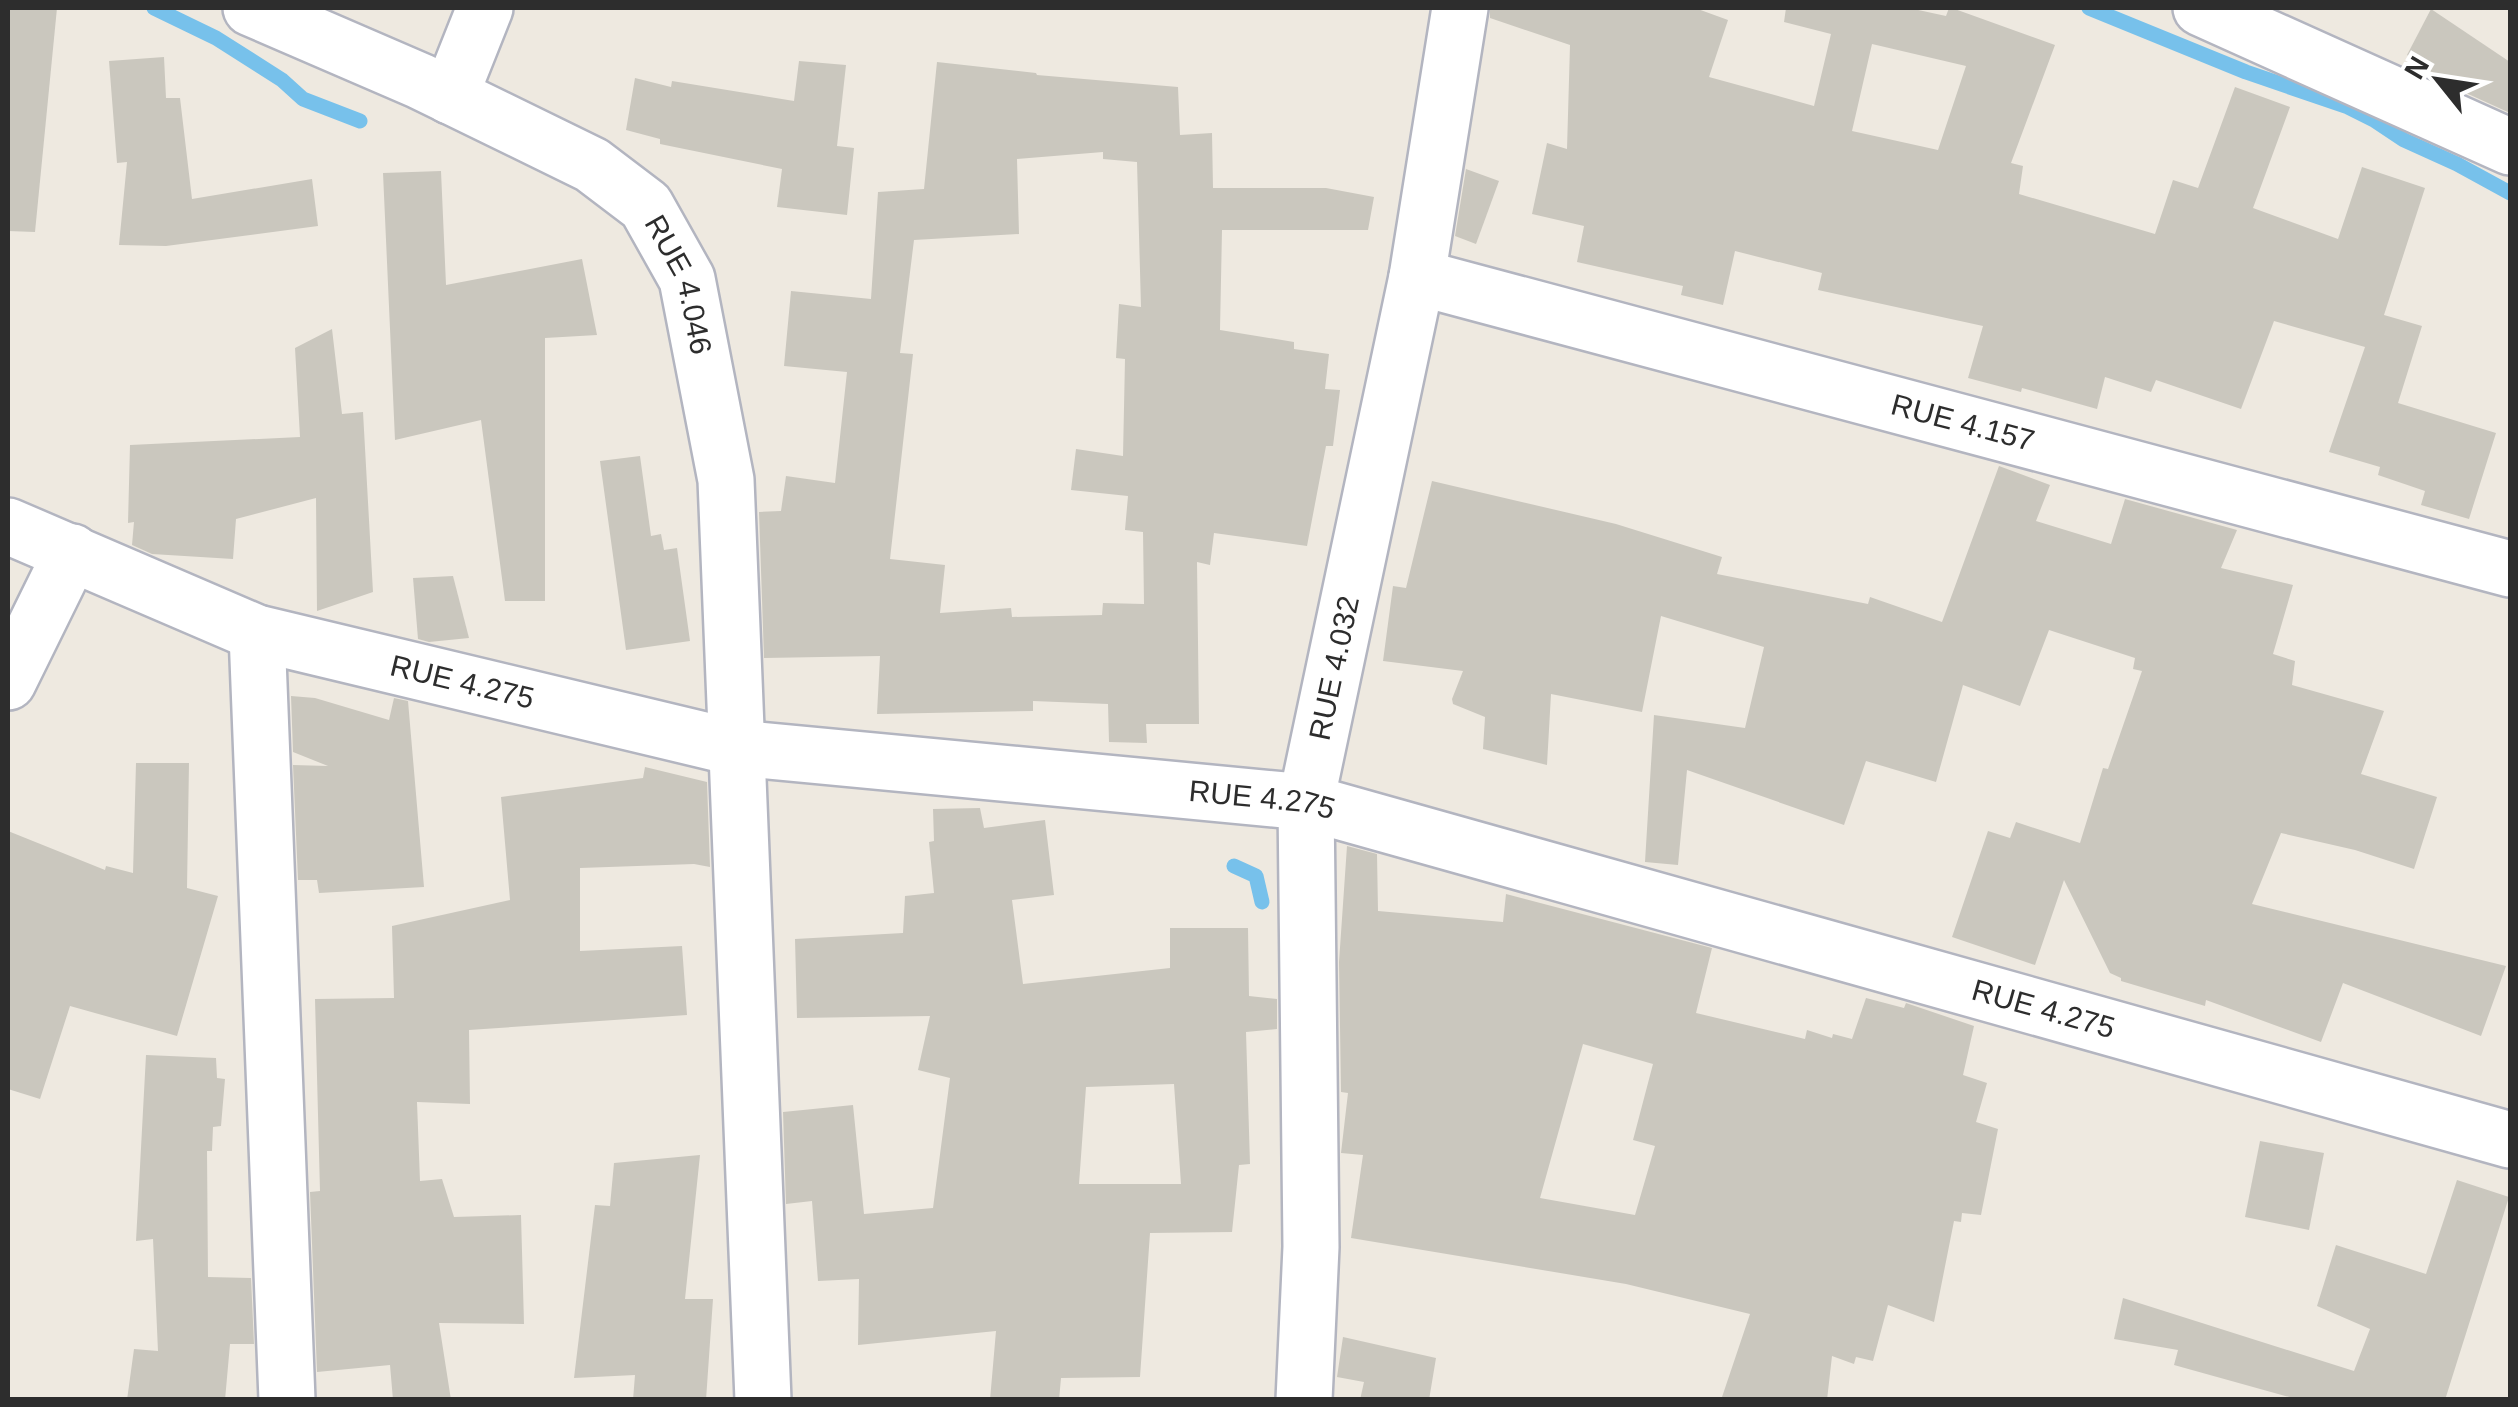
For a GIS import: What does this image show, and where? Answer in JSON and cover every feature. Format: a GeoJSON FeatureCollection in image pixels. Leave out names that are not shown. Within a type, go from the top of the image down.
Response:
{"type":"FeatureCollection","features":[{"type":"Feature","properties":{"kind":"street","name":"RUE 4.046"},"geometry":{"type":"LineString","coordinates":[[251,8],[450,96],[592,165],[646,206],[687,279],[726,480],[764,1400]]}},
{"type":"Feature","properties":{"kind":"street"},"geometry":{"type":"LineString","coordinates":[[450,96],[485,8]]}},
{"type":"Feature","properties":{"kind":"street","name":"RUE 4.032"},"geometry":{"type":"LineString","coordinates":[[1304,1400],[1311,1247],[1306,802],[1418,277],[1460,8]]}},
{"type":"Feature","properties":{"kind":"street"},"geometry":{"type":"LineString","coordinates":[[2201,8],[2510,147]]}},
{"type":"Feature","properties":{"kind":"street","name":"RUE 4.157"},"geometry":{"type":"LineString","coordinates":[[1418,277],[2510,568]]}},
{"type":"Feature","properties":{"kind":"street","name":"RUE 4.275"},"geometry":{"type":"LineString","coordinates":[[8,526],[257,633],[736,748],[1306,802],[2510,1140]]}},
{"type":"Feature","properties":{"kind":"street"},"geometry":{"type":"LineString","coordinates":[[8,682],[72,552]]}},
{"type":"Feature","properties":{"kind":"street"},"geometry":{"type":"LineString","coordinates":[[257,633],[286,1400]]}},
{"type":"Feature","properties":{"kind":"building"},"geometry":{"type":"Polygon","coordinates":[[[8,8],[57,8],[35,232],[8,231],[8,8]]]}},
{"type":"Feature","properties":{"kind":"building"},"geometry":{"type":"Polygon","coordinates":[[[1490,8],[1695,8],[1728,20],[1709,77],[1814,106],[1831,34],[1784,22],[1786,8],[1909,8],[1946,16],[1952,8],[2055,45],[2011,163],[2023,166],[2019,194],[2155,234],[2173,180],[2198,188],[2235,87],[2290,107],[2253,208],[2338,239],[2362,167],[2425,188],[2384,315],[2422,326],[2398,403],[2496,433],[2469,519],[2421,505],[2425,491],[2378,475],[2380,467],[2329,452],[2365,347],[2274,321],[2241,409],[2156,380],[2151,392],[2105,377],[2097,409],[1968,378],[1983,326],[1818,290],[1822,273],[1735,251],[1723,305],[1681,295],[1683,286],[1577,262],[1584,226],[1532,214],[1547,143],[1567,149],[1570,45],[1490,18],[1490,8]],[[1872,44],[1852,131],[1938,150],[1966,66],[1872,44]]]}},
{"type":"Feature","properties":{"kind":"building"},"geometry":{"type":"Polygon","coordinates":[[[2431,9],[2510,62],[2510,113],[2455,88],[2407,55],[2431,9]]]}},
{"type":"Feature","properties":{"kind":"building"},"geometry":{"type":"Polygon","coordinates":[[[164,57],[166,98],[180,98],[192,199],[312,179],[318,226],[166,246],[119,245],[127,162],[117,163],[109,61],[164,57]]]}},
{"type":"Feature","properties":{"kind":"building"},"geometry":{"type":"Polygon","coordinates":[[[799,61],[846,65],[837,146],[854,148],[847,215],[777,207],[782,169],[660,144],[660,139],[626,130],[635,78],[671,87],[672,81],[794,101],[799,61]]]}},
{"type":"Feature","properties":{"kind":"building"},"geometry":{"type":"Polygon","coordinates":[[[937,62],[1178,87],[1180,135],[1212,133],[1213,188],[1326,188],[1374,197],[1368,230],[1222,230],[1220,330],[1294,342],[1294,349],[1329,354],[1325,389],[1340,390],[1333,446],[1326,446],[1307,546],[1214,533],[1210,565],[1197,562],[1199,724],[1146,724],[1147,743],[1109,742],[1108,704],[1033,701],[1033,711],[877,714],[880,656],[764,658],[759,512],[781,511],[786,476],[835,483],[847,372],[784,366],[791,291],[871,299],[878,192],[924,189],[937,62]],[[1103,152],[1017,159],[1019,234],[914,240],[900,353],[913,354],[890,559],[945,565],[940,613],[1011,608],[1012,617],[1102,615],[1103,603],[1144,604],[1143,532],[1125,530],[1128,496],[1071,490],[1076,449],[1123,456],[1125,359],[1116,358],[1119,304],[1141,307],[1137,162],[1103,159],[1103,152]]]}},
{"type":"Feature","properties":{"kind":"building"},"geometry":{"type":"Polygon","coordinates":[[[1466,169],[1499,181],[1476,244],[1455,236],[1466,169]]]}},
{"type":"Feature","properties":{"kind":"building"},"geometry":{"type":"Polygon","coordinates":[[[441,171],[446,285],[582,259],[597,335],[545,338],[545,601],[505,601],[481,420],[395,440],[383,173],[441,171]]]}},
{"type":"Feature","properties":{"kind":"building"},"geometry":{"type":"Polygon","coordinates":[[[332,329],[342,414],[363,412],[373,592],[317,611],[316,498],[236,519],[233,559],[152,554],[132,545],[134,522],[128,523],[130,445],[300,437],[295,348],[332,329]]]}},
{"type":"Feature","properties":{"kind":"building"},"geometry":{"type":"Polygon","coordinates":[[[640,456],[651,536],[661,534],[664,550],[677,548],[690,641],[626,650],[600,461],[640,456]]]}},
{"type":"Feature","properties":{"kind":"building"},"geometry":{"type":"Polygon","coordinates":[[[1999,466],[2050,485],[2036,521],[2111,544],[2125,499],[2237,530],[2221,568],[2293,585],[2273,654],[2295,661],[2292,685],[2384,711],[2361,774],[2437,797],[2414,869],[2281,833],[2252,904],[2506,966],[2481,1036],[2343,983],[2321,1042],[2206,1000],[2205,1006],[2121,981],[2110,973],[2064,880],[2035,965],[1952,937],[1988,831],[2010,838],[2016,822],[2080,843],[2103,768],[2108,769],[2142,671],[2133,669],[2135,658],[2049,630],[2020,706],[1963,685],[1936,782],[1866,761],[1844,825],[1687,770],[1678,865],[1645,862],[1654,715],[1745,728],[1764,647],[1661,616],[1642,712],[1551,694],[1547,765],[1483,749],[1485,717],[1453,704],[1463,671],[1383,661],[1393,586],[1406,588],[1432,481],[1616,524],[1722,557],[1717,574],[1868,604],[1870,597],[1942,622],[1999,466]]]}},
{"type":"Feature","properties":{"kind":"building"},"geometry":{"type":"Polygon","coordinates":[[[453,576],[469,638],[429,642],[418,639],[413,578],[453,576]]]}},
{"type":"Feature","properties":{"kind":"building"},"geometry":{"type":"Polygon","coordinates":[[[291,696],[315,698],[389,720],[394,698],[408,701],[424,887],[319,893],[317,880],[298,880],[293,765],[328,766],[293,752],[291,696]]]}},
{"type":"Feature","properties":{"kind":"building"},"geometry":{"type":"Polygon","coordinates":[[[136,763],[189,763],[187,888],[218,896],[177,1036],[70,1006],[40,1099],[8,1089],[8,831],[105,870],[106,866],[133,873],[136,763]]]}},
{"type":"Feature","properties":{"kind":"building"},"geometry":{"type":"Polygon","coordinates":[[[645,767],[707,782],[710,867],[694,864],[580,868],[580,951],[682,946],[687,1015],[469,1030],[470,1104],[417,1102],[420,1181],[442,1179],[454,1217],[521,1215],[524,1324],[439,1323],[451,1400],[393,1400],[390,1365],[317,1372],[310,1192],[320,1191],[315,999],[394,998],[392,926],[510,900],[501,797],[643,778],[645,767]]]}},
{"type":"Feature","properties":{"kind":"building"},"geometry":{"type":"Polygon","coordinates":[[[980,808],[984,828],[1045,820],[1054,895],[1012,900],[1023,984],[1170,968],[1170,928],[1248,928],[1249,996],[1277,999],[1277,1029],[1246,1032],[1250,1164],[1239,1165],[1232,1232],[1150,1233],[1140,1377],[1061,1378],[1059,1400],[990,1400],[996,1331],[858,1345],[859,1279],[818,1281],[812,1201],[786,1204],[783,1112],[853,1105],[864,1214],[933,1208],[950,1078],[918,1070],[930,1016],[797,1018],[795,939],[903,933],[905,896],[934,893],[929,842],[934,841],[933,809],[980,808]],[[1174,1084],[1086,1087],[1079,1184],[1181,1184],[1174,1084]]]}},
{"type":"Feature","properties":{"kind":"building"},"geometry":{"type":"Polygon","coordinates":[[[1347,846],[1377,854],[1378,911],[1503,922],[1506,894],[1712,948],[1696,1013],[1805,1039],[1807,1030],[1852,1039],[1866,998],[1904,1008],[1906,1003],[1974,1026],[1963,1075],[1987,1083],[1976,1122],[1998,1129],[1981,1215],[1962,1213],[1961,1222],[1954,1221],[1934,1322],[1888,1305],[1873,1361],[1856,1357],[1854,1364],[1832,1356],[1827,1400],[1721,1400],[1750,1314],[1626,1284],[1351,1238],[1363,1155],[1341,1153],[1348,1093],[1341,1092],[1339,962],[1347,846]],[[1583,1044],[1540,1198],[1635,1215],[1655,1146],[1633,1140],[1653,1064],[1583,1044]]]}},
{"type":"Feature","properties":{"kind":"building"},"geometry":{"type":"Polygon","coordinates":[[[146,1055],[216,1058],[217,1078],[225,1079],[221,1126],[213,1127],[212,1151],[207,1151],[208,1277],[251,1278],[254,1344],[230,1344],[225,1400],[127,1400],[134,1349],[158,1351],[153,1239],[136,1241],[146,1055]]]}},
{"type":"Feature","properties":{"kind":"building"},"geometry":{"type":"Polygon","coordinates":[[[2260,1141],[2324,1153],[2309,1230],[2245,1217],[2260,1141]]]}},
{"type":"Feature","properties":{"kind":"building"},"geometry":{"type":"Polygon","coordinates":[[[700,1155],[685,1299],[713,1299],[706,1400],[633,1400],[635,1375],[574,1378],[595,1205],[610,1206],[614,1163],[700,1155]]]}},
{"type":"Feature","properties":{"kind":"building"},"geometry":{"type":"Polygon","coordinates":[[[2457,1180],[2509,1197],[2445,1400],[2300,1400],[2174,1365],[2178,1350],[2114,1339],[2123,1298],[2354,1371],[2370,1329],[2317,1306],[2336,1245],[2426,1274],[2457,1180]]]}},
{"type":"Feature","properties":{"kind":"building"},"geometry":{"type":"Polygon","coordinates":[[[1343,1337],[1436,1358],[1429,1400],[1360,1400],[1364,1382],[1337,1377],[1343,1337]]]}},
{"type":"Feature","properties":{"kind":"waterway"},"geometry":{"type":"LineString","coordinates":[[154,8],[216,38],[282,80],[303,99],[360,121]]}},
{"type":"Feature","properties":{"kind":"waterway"},"geometry":{"type":"LineString","coordinates":[[2089,8],[2246,72],[2348,107],[2510,193]]}},
{"type":"Feature","properties":{"kind":"waterway"},"geometry":{"type":"LineString","coordinates":[[1234,866],[1256,876],[1262,902]]}}]}
